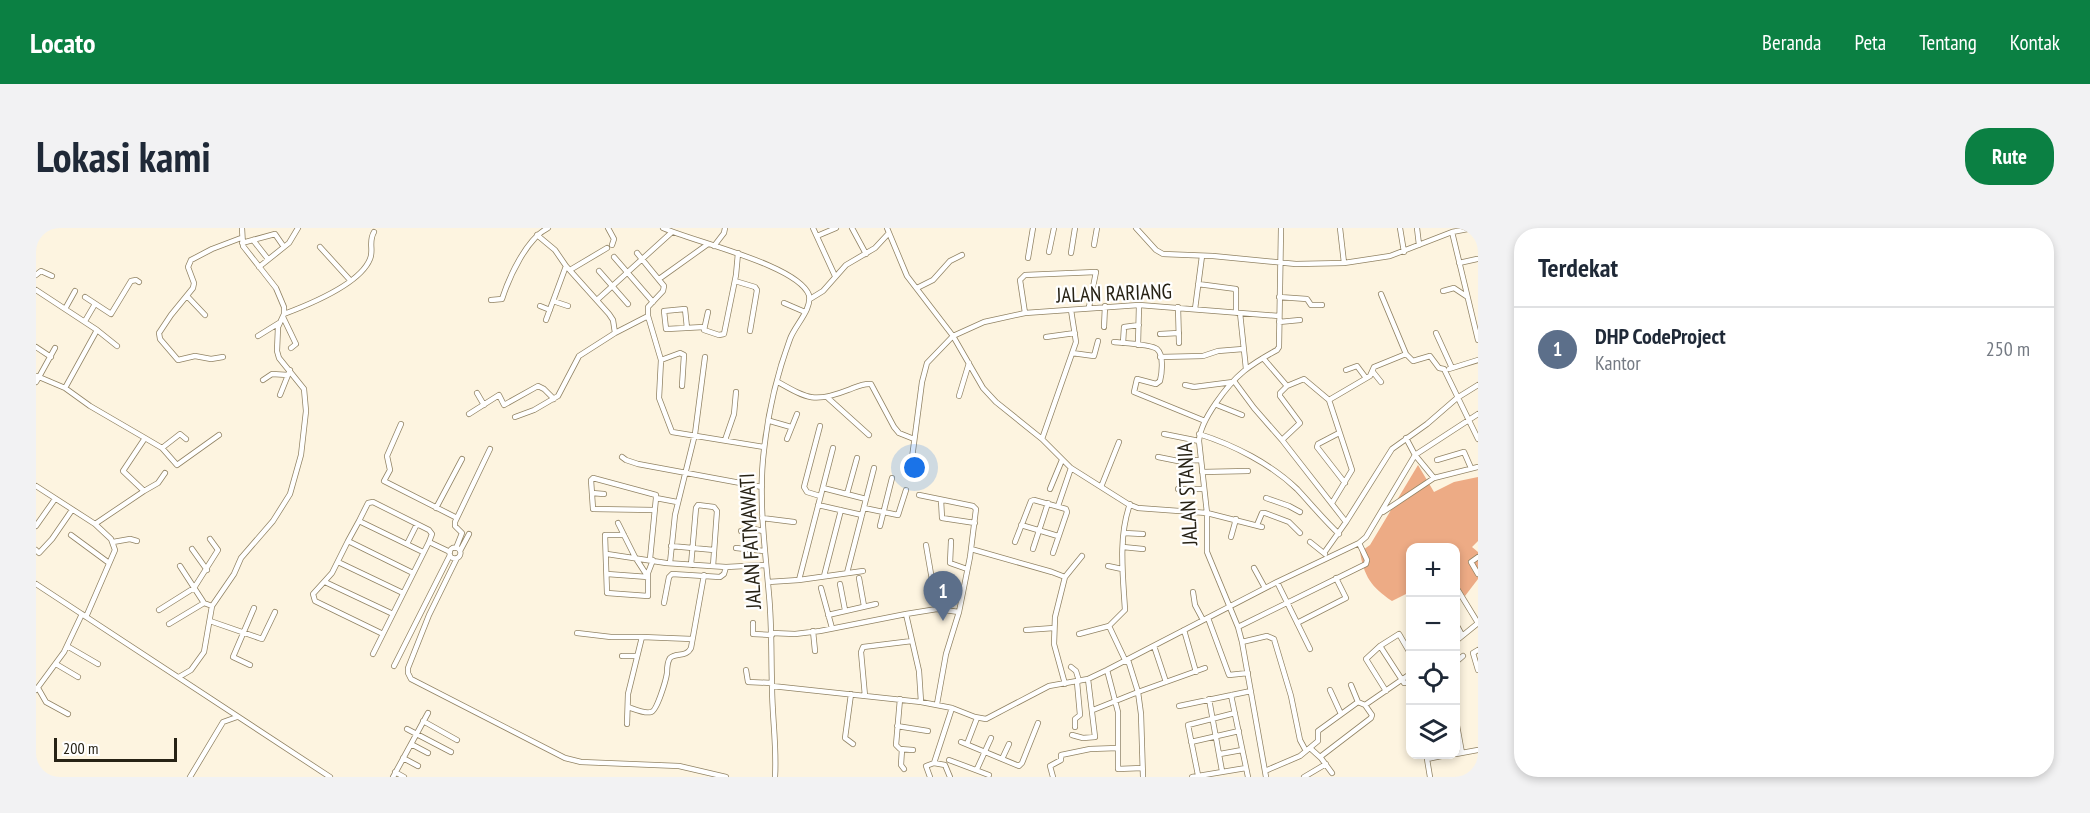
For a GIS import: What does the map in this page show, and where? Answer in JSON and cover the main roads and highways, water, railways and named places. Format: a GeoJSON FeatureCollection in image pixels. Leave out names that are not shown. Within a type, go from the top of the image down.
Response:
{"type":"FeatureCollection","features":[{"type":"Feature","properties":{"kind":"place","name":"DHP CodeProject"},"geometry":{"type":"Point","coordinates":[943,621]}}]}
